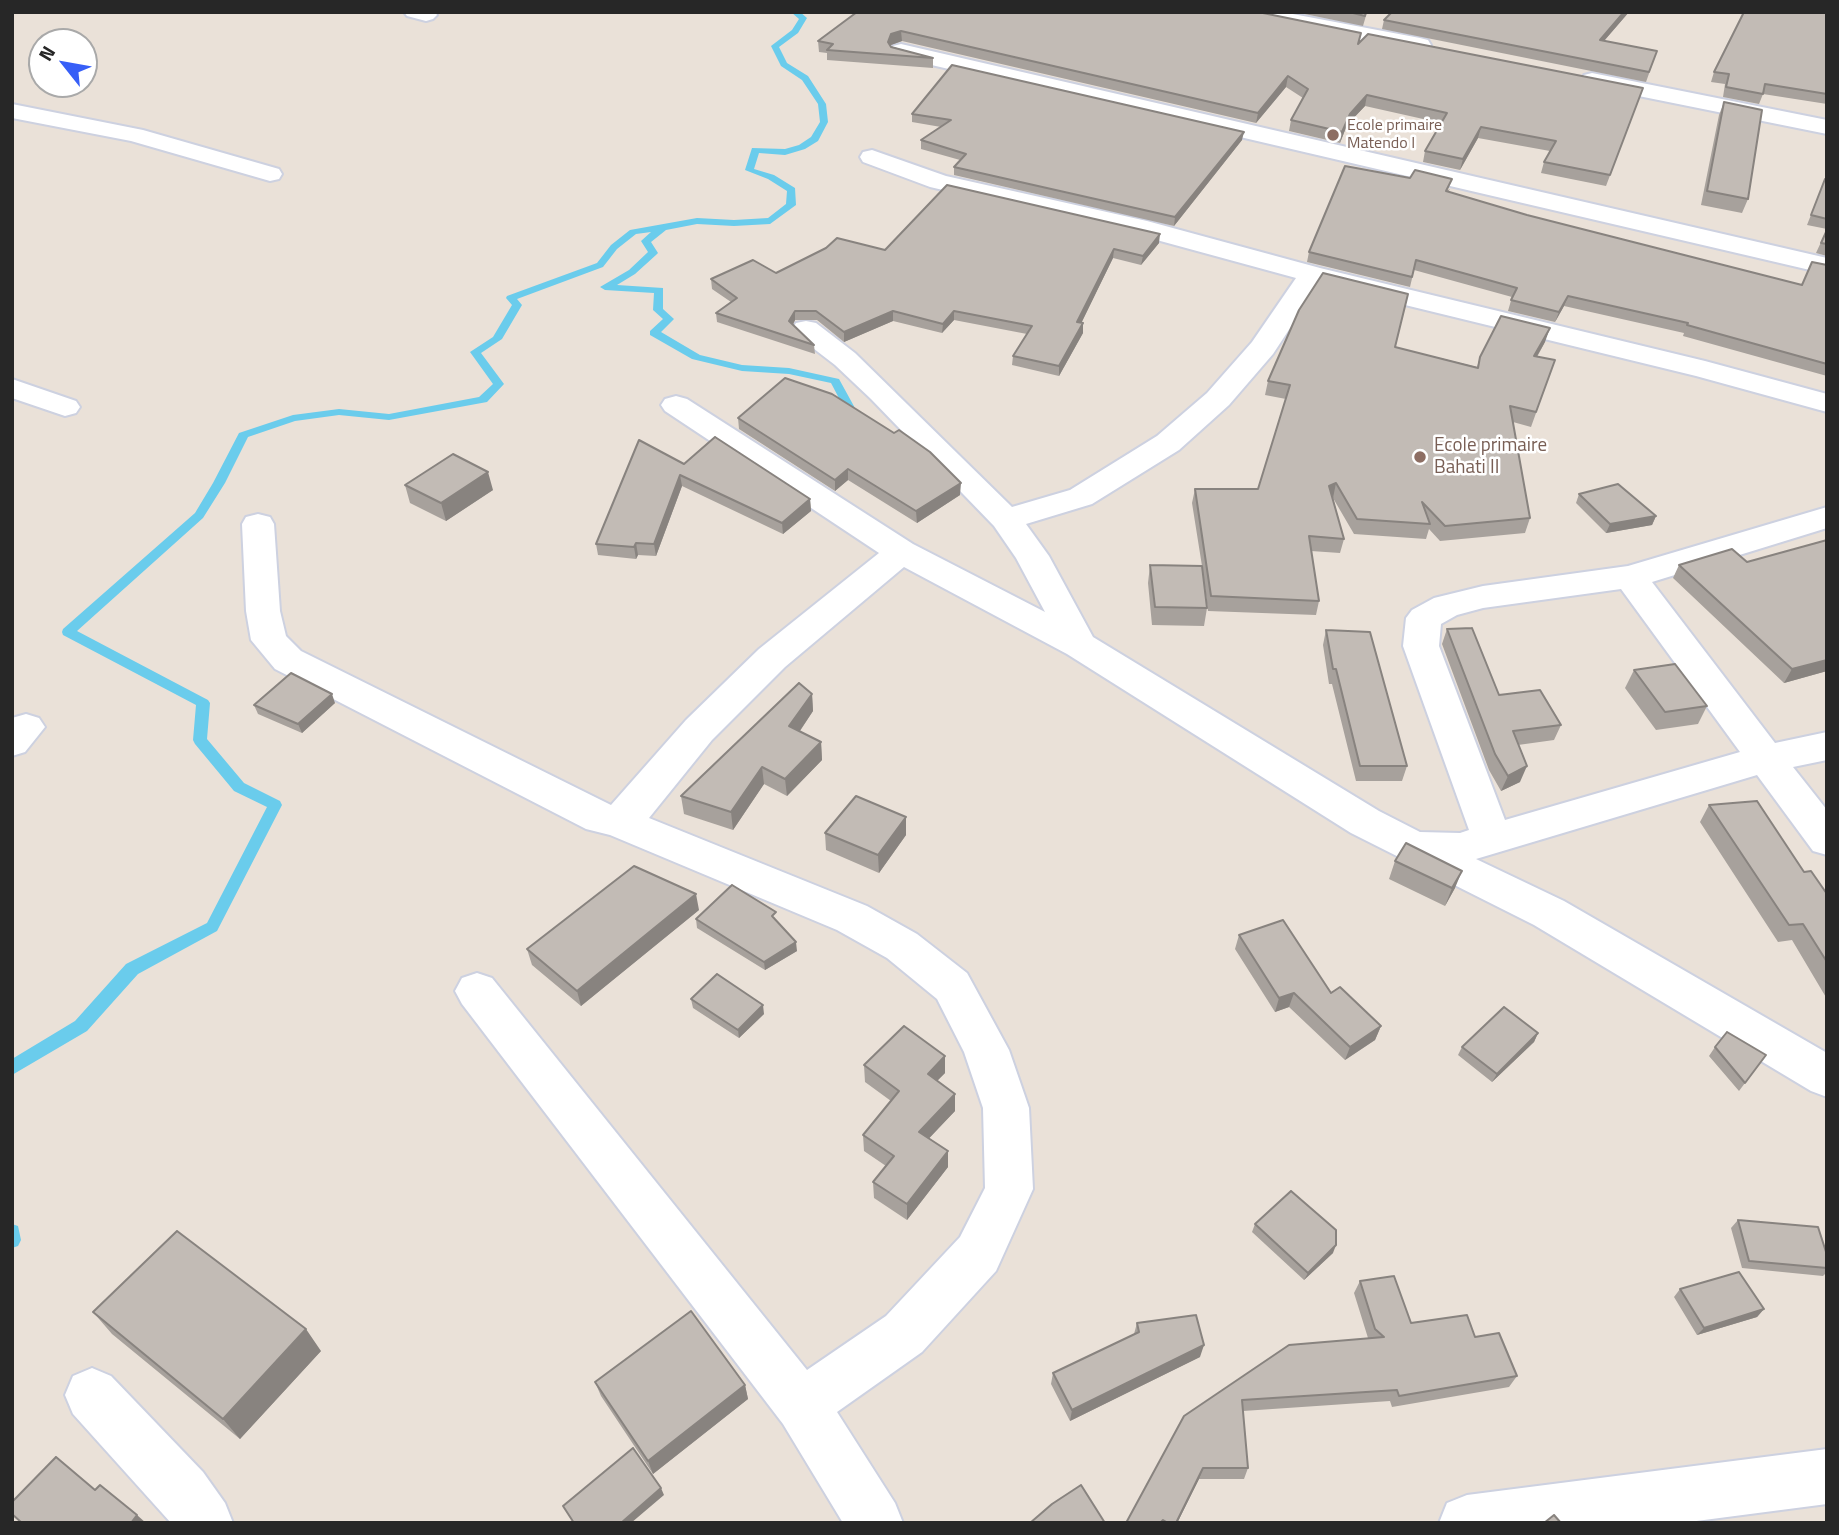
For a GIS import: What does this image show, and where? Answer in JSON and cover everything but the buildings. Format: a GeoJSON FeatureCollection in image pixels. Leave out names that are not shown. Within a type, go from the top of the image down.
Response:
{"type":"FeatureCollection","features":[{"type":"Feature","properties":{"kind":"street"},"geometry":{"type":"LineString","coordinates":[[1247,12],[1436,49]]}},
{"type":"Feature","properties":{"kind":"street"},"geometry":{"type":"LineString","coordinates":[[901,51],[1827,266]]}},
{"type":"Feature","properties":{"kind":"street"},"geometry":{"type":"LineString","coordinates":[[1570,76],[1827,127]]}},
{"type":"Feature","properties":{"kind":"street"},"geometry":{"type":"LineString","coordinates":[[12,111],[135,135],[270,174]]}},
{"type":"Feature","properties":{"kind":"street"},"geometry":{"type":"LineString","coordinates":[[872,157],[939,182],[1147,229],[1312,274],[1692,366],[1827,403]]}},
{"type":"Feature","properties":{"kind":"street"},"geometry":{"type":"LineString","coordinates":[[1006,519],[1081,496],[1168,443],[1218,399],[1263,348],[1312,274]]}},
{"type":"Feature","properties":{"kind":"street"},"geometry":{"type":"LineString","coordinates":[[806,329],[845,359],[882,393],[1006,519],[1032,556],[1080,645]]}},
{"type":"Feature","properties":{"kind":"street"},"geometry":{"type":"LineString","coordinates":[[12,388],[65,408]]}},
{"type":"Feature","properties":{"kind":"street"},"geometry":{"type":"LineString","coordinates":[[676,405],[901,552],[1080,645],[1365,822],[1549,912],[1827,1077]]}},
{"type":"Feature","properties":{"kind":"street"},"geometry":{"type":"LineString","coordinates":[[1492,838],[1421,646],[1424,618],[1446,606],[1483,597],[1630,577],[1827,517]]}},
{"type":"Feature","properties":{"kind":"street"},"geometry":{"type":"LineString","coordinates":[[258,524],[265,621],[269,640],[288,660],[600,818],[616,821],[852,918],[902,946],[951,986],[986,1050],[1006,1108],[1009,1189],[978,1254],[904,1334],[802,1405]]}},
{"type":"Feature","properties":{"kind":"street"},"geometry":{"type":"LineString","coordinates":[[616,821],[630,813],[699,730],[772,658],[901,552]]}},
{"type":"Feature","properties":{"kind":"street"},"geometry":{"type":"LineString","coordinates":[[1630,577],[1827,840]]}},
{"type":"Feature","properties":{"kind":"street"},"geometry":{"type":"LineString","coordinates":[[1415,847],[1460,848],[1767,758],[1827,746]]}},
{"type":"Feature","properties":{"kind":"street"},"geometry":{"type":"LineString","coordinates":[[477,991],[802,1405],[875,1523]]}},
{"type":"Feature","properties":{"kind":"street"},"geometry":{"type":"LineString","coordinates":[[92,1395],[183,1492],[205,1523]]}},
{"type":"Feature","properties":{"kind":"street"},"geometry":{"type":"LineString","coordinates":[[1467,1523],[1827,1476]]}},
{"type":"Feature","properties":{"kind":"waterway"},"geometry":{"type":"LineString","coordinates":[[663,228],[697,221],[770,221],[791,205],[792,190],[771,177],[749,170],[755,150],[785,152],[802,147],[815,139],[824,122],[822,104],[805,78],[784,64],[775,46],[795,31],[803,18],[795,12]]}},
{"type":"Feature","properties":{"kind":"waterway"},"geometry":{"type":"LineString","coordinates":[[12,1068],[81,1026],[132,969],[212,927],[275,805],[239,787],[200,740],[203,703],[68,632],[199,515],[219,483],[243,435],[293,418],[339,412],[389,417],[483,400],[499,384],[475,352],[497,339],[517,305],[511,298],[600,265],[614,247],[633,232],[663,228]]}},
{"type":"Feature","properties":{"kind":"waterway"},"geometry":{"type":"LineString","coordinates":[[663,228],[646,241],[653,253],[632,272],[605,287],[659,290],[658,310],[669,319],[654,333],[696,357],[742,368],[789,371],[835,381],[855,419]]}},
{"type":"Feature","properties":{"kind":"waterway"},"geometry":{"type":"LineString","coordinates":[[12,1232],[12,1240]]}},
{"type":"Feature","properties":{"kind":"place","name":"Ecole primaire Matendo I"},"geometry":{"type":"Point","coordinates":[1333,135]}},
{"type":"Feature","properties":{"kind":"place","name":"Ecole primaire Bahati II"},"geometry":{"type":"Point","coordinates":[1420,457]}}]}
